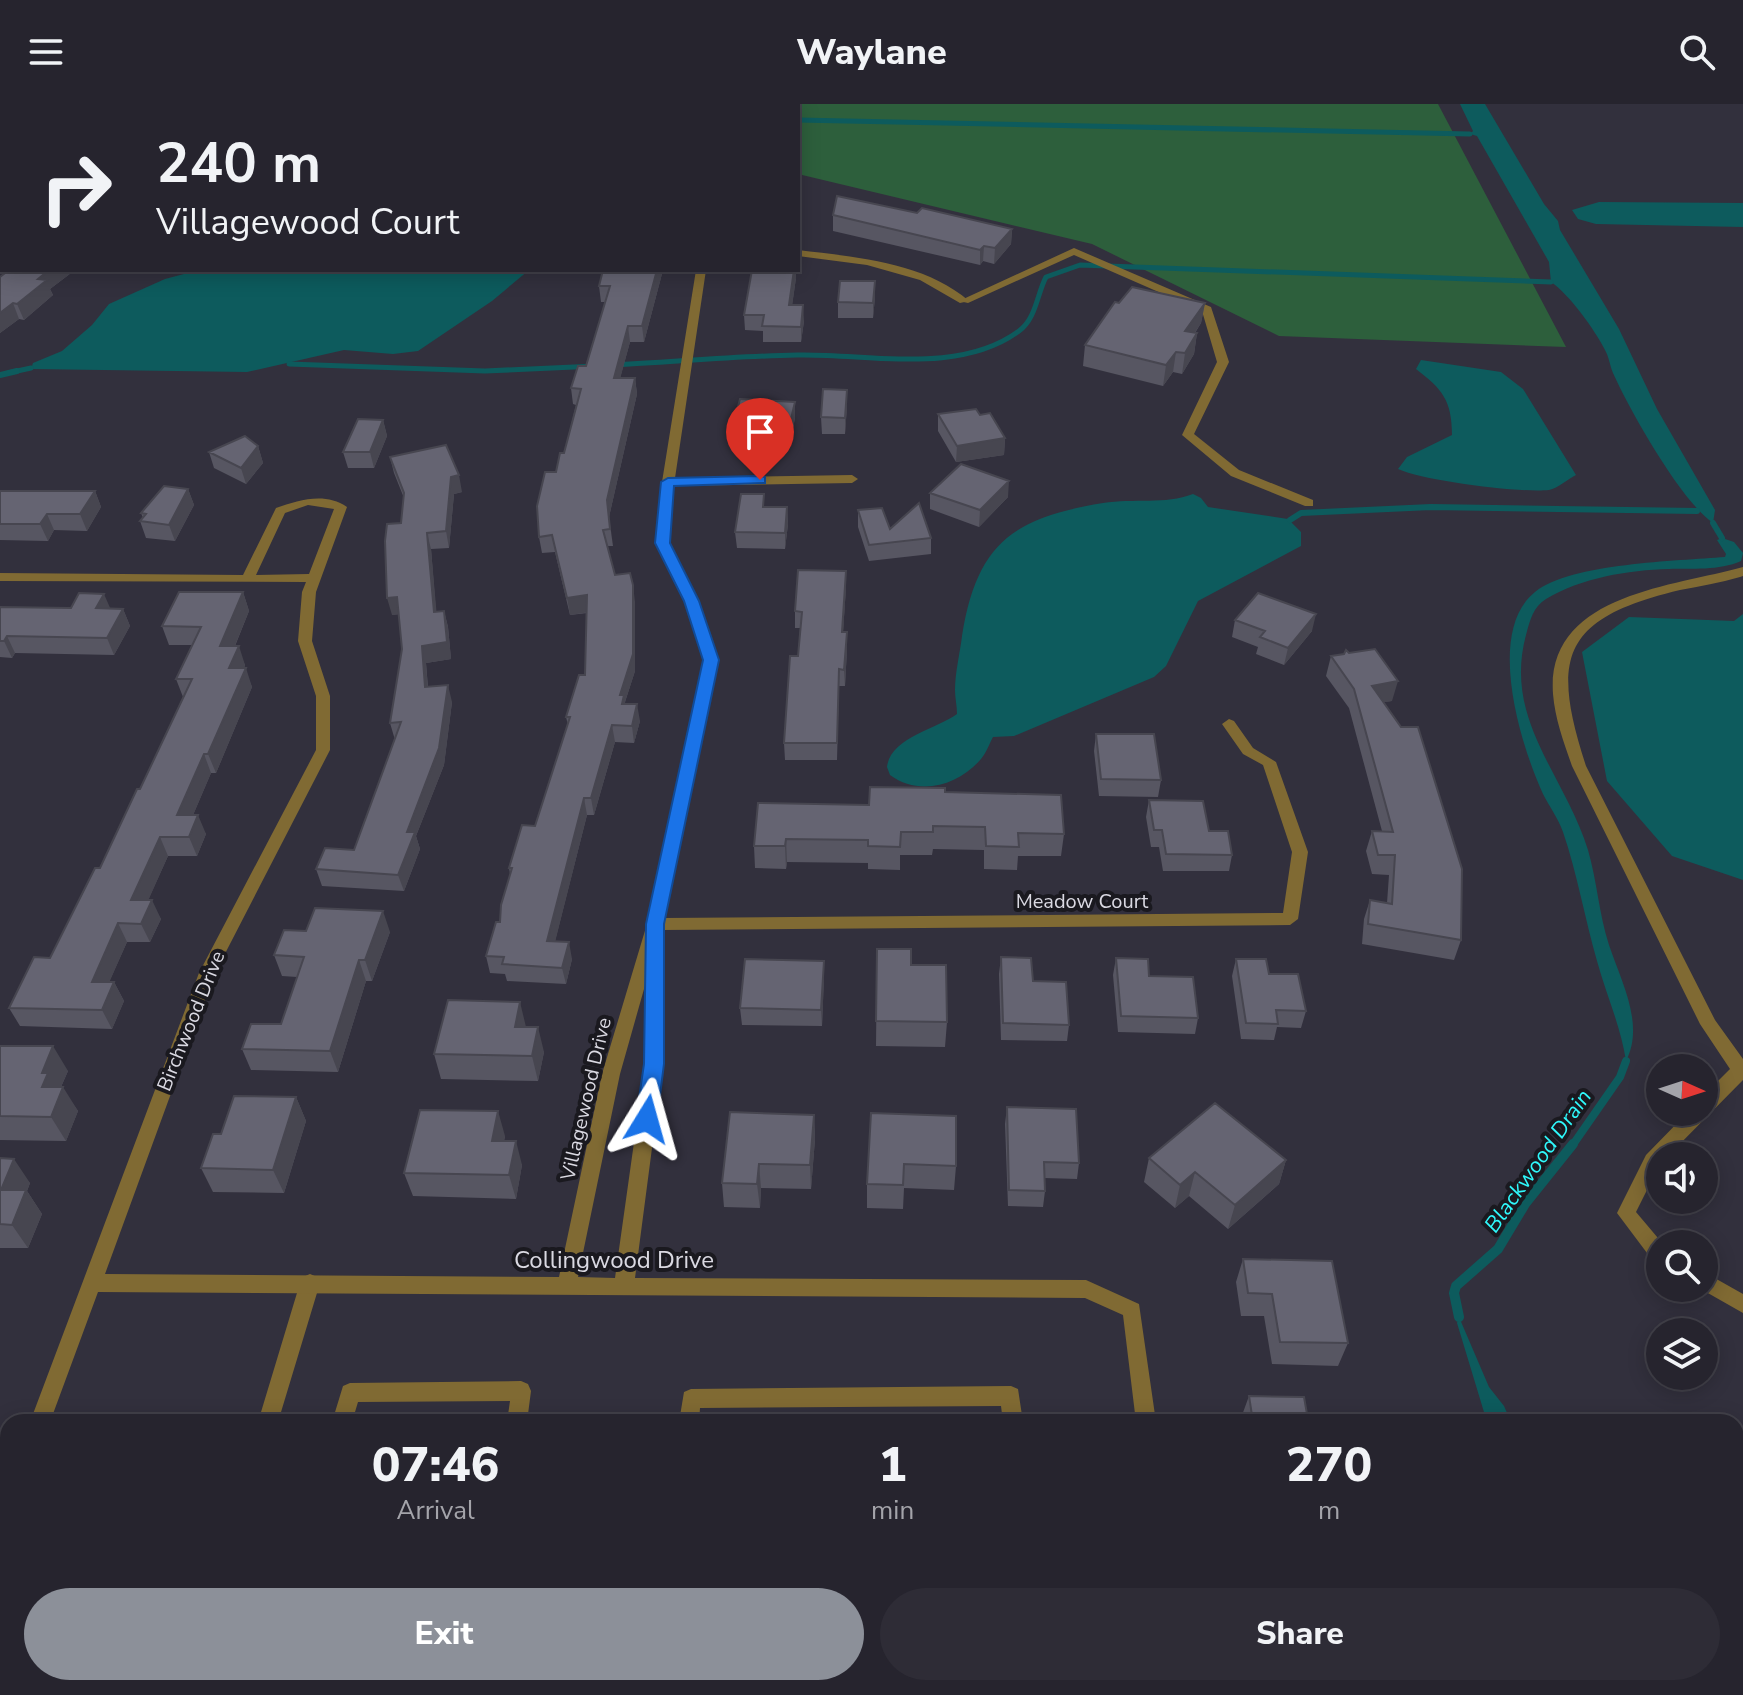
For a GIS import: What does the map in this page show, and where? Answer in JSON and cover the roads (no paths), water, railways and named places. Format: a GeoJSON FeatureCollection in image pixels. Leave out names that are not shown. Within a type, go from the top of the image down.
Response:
{"type":"FeatureCollection","features":[{"type":"Feature","properties":{"kind":"street"},"geometry":{"type":"LineString","coordinates":[[800,253],[868,262],[924,278],[964,301],[1074,251],[1207,309],[1223,362],[1188,435],[1235,473],[1309,503]]}},
{"type":"Feature","properties":{"kind":"street","name":"Villagewood Drive"},"geometry":{"type":"LineString","coordinates":[[567,1286],[611,1074],[655,924],[711,660],[691,601],[663,543],[668,482],[701,272]]}},
{"type":"Feature","properties":{"kind":"street"},"geometry":{"type":"LineString","coordinates":[[668,482],[852,479]]}},
{"type":"Feature","properties":{"kind":"street","name":"Birchwood Drive"},"geometry":{"type":"LineString","coordinates":[[43,1414],[207,973],[323,750],[323,696],[305,641],[313,578],[341,507],[307,501],[280,511],[248,579]]}},
{"type":"Feature","properties":{"kind":"street"},"geometry":{"type":"LineString","coordinates":[[1718,1094],[1742,1072],[1709,1024],[1579,766],[1566,731],[1559,696],[1560,665],[1568,641],[1584,624],[1604,610],[1639,597],[1718,580],[1743,571]]}},
{"type":"Feature","properties":{"kind":"street"},"geometry":{"type":"LineString","coordinates":[[0,577],[313,578]]}},
{"type":"Feature","properties":{"kind":"street","name":"Meadow Court"},"geometry":{"type":"LineString","coordinates":[[655,924],[1290,919],[1300,852],[1269,762],[1248,751],[1229,724]]}},
{"type":"Feature","properties":{"kind":"street","name":"Villagewood Drive"},"geometry":{"type":"LineString","coordinates":[[624,1286],[654,1064],[655,924]]}},
{"type":"Feature","properties":{"kind":"street"},"geometry":{"type":"LineString","coordinates":[[1646,1238],[1626,1213],[1652,1160],[1685,1126]]}},
{"type":"Feature","properties":{"kind":"street","name":"Collingwood Drive"},"geometry":{"type":"LineString","coordinates":[[91,1283],[1086,1289],[1132,1310],[1145,1414]]}},
{"type":"Feature","properties":{"kind":"street"},"geometry":{"type":"LineString","coordinates":[[270,1414],[310,1283]]}},
{"type":"Feature","properties":{"kind":"street"},"geometry":{"type":"LineString","coordinates":[[1718,1289],[1743,1304]]}},
{"type":"Feature","properties":{"kind":"street"},"geometry":{"type":"LineString","coordinates":[[344,1414],[350,1393],[521,1391],[518,1414]]}},
{"type":"Feature","properties":{"kind":"street"},"geometry":{"type":"LineString","coordinates":[[690,1414],[691,1399],[1011,1396],[1012,1414]]}},
{"type":"Feature","properties":{"kind":"waterway"},"geometry":{"type":"LineString","coordinates":[[800,120],[1470,134]]}},
{"type":"Feature","properties":{"kind":"waterway"},"geometry":{"type":"LineString","coordinates":[[613,365],[774,356],[911,359],[968,353],[995,345],[1019,331],[1033,313],[1046,277],[1080,265],[1551,282]]}},
{"type":"Feature","properties":{"kind":"waterway"},"geometry":{"type":"LineString","coordinates":[[289,364],[485,371],[596,366]]}},
{"type":"Feature","properties":{"kind":"waterway"},"geometry":{"type":"LineString","coordinates":[[15,372],[31,368]]}},
{"type":"Feature","properties":{"kind":"waterway"},"geometry":{"type":"LineString","coordinates":[[0,375],[15,372]]}},
{"type":"Feature","properties":{"kind":"waterway"},"geometry":{"type":"LineString","coordinates":[[8,373],[15,372]]}},
{"type":"Feature","properties":{"kind":"waterway"},"geometry":{"type":"LineString","coordinates":[[1290,520],[1301,513],[1431,507],[1697,511]]}},
{"type":"Feature","properties":{"kind":"waterway","name":"Blackwood Drain"},"geometry":{"type":"LineString","coordinates":[[1713,523],[1722,538]]}},
{"type":"Feature","properties":{"kind":"waterway","name":"Blackwood Drain"},"geometry":{"type":"LineString","coordinates":[[1572,1146],[1620,1077],[1626,1061]]}},
{"type":"Feature","properties":{"kind":"waterway","name":"Blackwood Drain"},"geometry":{"type":"LineString","coordinates":[[1459,1317],[1454,1293],[1456,1286],[1498,1249],[1525,1204],[1573,1144]]}}]}
